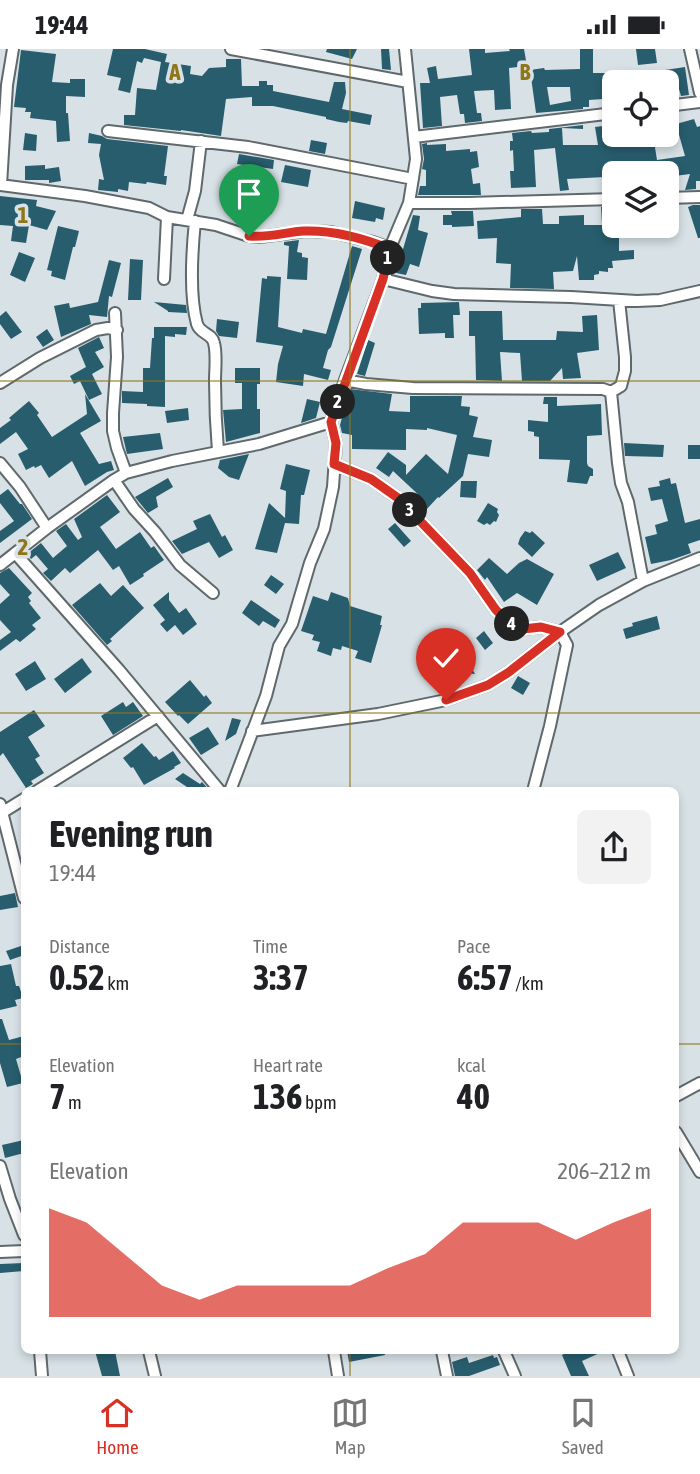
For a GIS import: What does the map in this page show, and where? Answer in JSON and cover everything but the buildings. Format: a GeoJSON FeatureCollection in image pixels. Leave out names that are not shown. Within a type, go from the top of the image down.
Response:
{"type":"FeatureCollection","features":[{"type":"Feature","properties":{"kind":"street"},"geometry":{"type":"LineString","coordinates":[[13,49],[7,85],[1,185],[149,208],[167,217],[216,225],[249,236],[305,231],[331,232],[390,249]]}},
{"type":"Feature","properties":{"kind":"street"},"geometry":{"type":"LineString","coordinates":[[231,49],[408,82]]}},
{"type":"Feature","properties":{"kind":"street"},"geometry":{"type":"LineString","coordinates":[[232,787],[266,696],[279,646],[292,624],[310,563],[324,529],[333,487],[336,443],[331,422],[408,203],[416,159],[405,49]]}},
{"type":"Feature","properties":{"kind":"street"},"geometry":{"type":"LineString","coordinates":[[690,49],[700,93]]}},
{"type":"Feature","properties":{"kind":"street"},"geometry":{"type":"LineString","coordinates":[[679,105],[700,102]]}},
{"type":"Feature","properties":{"kind":"street"},"geometry":{"type":"LineString","coordinates":[[414,137],[602,114]]}},
{"type":"Feature","properties":{"kind":"street"},"geometry":{"type":"LineString","coordinates":[[108,131],[271,151],[413,180]]}},
{"type":"Feature","properties":{"kind":"street"},"geometry":{"type":"LineString","coordinates":[[201,141],[191,221],[193,289],[199,329],[211,337],[215,345],[218,451]]}},
{"type":"Feature","properties":{"kind":"street"},"geometry":{"type":"LineString","coordinates":[[679,198],[700,197]]}},
{"type":"Feature","properties":{"kind":"street"},"geometry":{"type":"LineString","coordinates":[[408,203],[470,204],[602,199]]}},
{"type":"Feature","properties":{"kind":"street"},"geometry":{"type":"LineString","coordinates":[[164,279],[167,217]]}},
{"type":"Feature","properties":{"kind":"street"},"geometry":{"type":"LineString","coordinates":[[383,279],[454,294],[660,300],[700,291]]}},
{"type":"Feature","properties":{"kind":"street"},"geometry":{"type":"LineString","coordinates":[[345,380],[412,387],[611,392],[621,386],[625,371],[620,300]]}},
{"type":"Feature","properties":{"kind":"street"},"geometry":{"type":"LineString","coordinates":[[115,313],[117,357],[113,431],[126,473]]}},
{"type":"Feature","properties":{"kind":"street"},"geometry":{"type":"LineString","coordinates":[[0,383],[40,358],[96,330],[117,330]]}},
{"type":"Feature","properties":{"kind":"street"},"geometry":{"type":"LineString","coordinates":[[611,392],[621,483],[628,502],[643,581]]}},
{"type":"Feature","properties":{"kind":"street"},"geometry":{"type":"LineString","coordinates":[[0,565],[47,528],[126,473],[259,444],[331,422]]}},
{"type":"Feature","properties":{"kind":"street"},"geometry":{"type":"LineString","coordinates":[[0,463],[20,487],[47,528]]}},
{"type":"Feature","properties":{"kind":"street"},"geometry":{"type":"LineString","coordinates":[[334,464],[371,479],[398,498],[470,573],[496,610],[511,624],[523,629],[541,627],[560,632],[567,645],[534,787]]}},
{"type":"Feature","properties":{"kind":"street"},"geometry":{"type":"LineString","coordinates":[[114,480],[180,565],[213,593]]}},
{"type":"Feature","properties":{"kind":"street"},"geometry":{"type":"LineString","coordinates":[[15,553],[217,787]]}},
{"type":"Feature","properties":{"kind":"street"},"geometry":{"type":"LineString","coordinates":[[252,731],[378,714],[446,700],[488,685],[599,605],[643,581],[700,558]]}},
{"type":"Feature","properties":{"kind":"street"},"geometry":{"type":"LineString","coordinates":[[43,787],[158,716]]}},
{"type":"Feature","properties":{"kind":"street"},"geometry":{"type":"LineString","coordinates":[[21,800],[1,808],[21,886]]}},
{"type":"Feature","properties":{"kind":"street"},"geometry":{"type":"LineString","coordinates":[[679,1094],[700,1083]]}},
{"type":"Feature","properties":{"kind":"street"},"geometry":{"type":"LineString","coordinates":[[679,1137],[700,1172]]}},
{"type":"Feature","properties":{"kind":"street"},"geometry":{"type":"LineString","coordinates":[[0,1166],[21,1227]]}},
{"type":"Feature","properties":{"kind":"street"},"geometry":{"type":"LineString","coordinates":[[0,1252],[21,1251]]}},
{"type":"Feature","properties":{"kind":"street"},"geometry":{"type":"LineString","coordinates":[[40,1354],[42,1376]]}},
{"type":"Feature","properties":{"kind":"street"},"geometry":{"type":"LineString","coordinates":[[150,1354],[155,1376]]}},
{"type":"Feature","properties":{"kind":"street"},"geometry":{"type":"LineString","coordinates":[[334,1354],[338,1376]]}},
{"type":"Feature","properties":{"kind":"street"},"geometry":{"type":"LineString","coordinates":[[443,1354],[447,1376]]}},
{"type":"Feature","properties":{"kind":"street"},"geometry":{"type":"LineString","coordinates":[[505,1354],[515,1376]]}},
{"type":"Feature","properties":{"kind":"street"},"geometry":{"type":"LineString","coordinates":[[619,1354],[628,1376]]}},
{"type":"Feature","properties":{"kind":"route"},"geometry":{"type":"LineString","coordinates":[[249,236],[305,231],[331,232],[390,249],[383,279],[331,422],[336,443],[334,464],[371,479],[398,498],[470,573],[496,610],[511,624],[523,629],[541,627],[560,632],[488,685],[446,700]]}}]}
